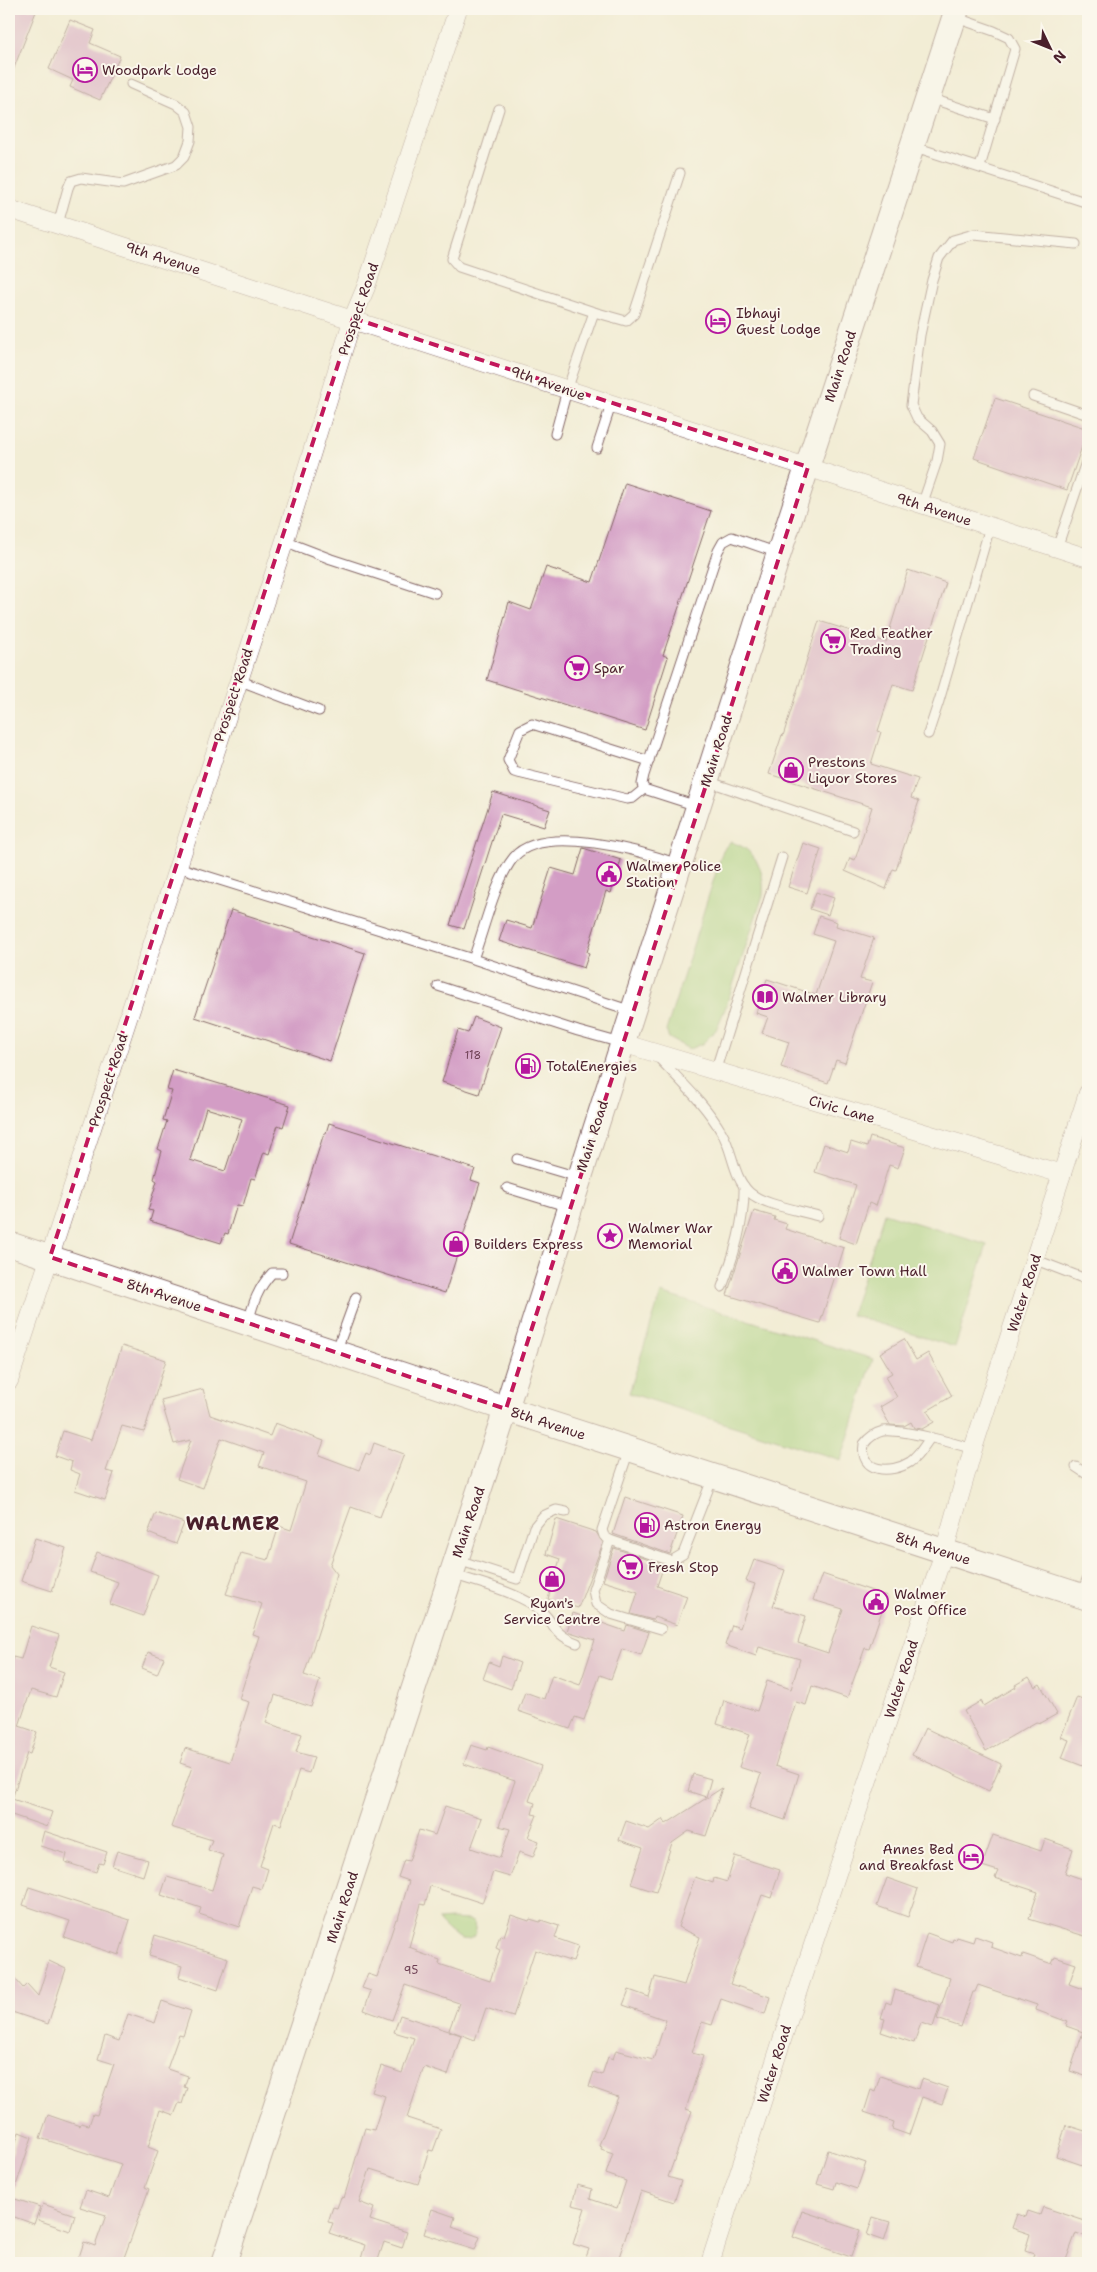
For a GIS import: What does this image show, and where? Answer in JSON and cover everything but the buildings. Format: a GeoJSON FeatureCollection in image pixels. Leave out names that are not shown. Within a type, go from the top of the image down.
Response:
{"type":"FeatureCollection","features":[{"type":"Feature","properties":{"kind":"main road","name":"Main Road"},"geometry":{"type":"LineString","coordinates":[[224,2263],[506,1409],[632,1011],[681,865],[778,553],[808,468],[955,13]]}},
{"type":"Feature","properties":{"kind":"main road","name":"8th Avenue"},"geometry":{"type":"LineString","coordinates":[[9,1244],[944,1552],[1086,1590]]}},
{"type":"Feature","properties":{"kind":"street","name":"Prospect Road"},"geometry":{"type":"LineString","coordinates":[[9,1381],[284,541],[353,318],[366,287],[458,9]]}},
{"type":"Feature","properties":{"kind":"street","name":"9th Avenue"},"geometry":{"type":"LineString","coordinates":[[9,208],[353,318],[611,405],[1088,558]]}},
{"type":"Feature","properties":{"kind":"street","name":"Civic Lane"},"geometry":{"type":"LineString","coordinates":[[622,1043],[1062,1174]]}},
{"type":"Feature","properties":{"kind":"street","name":"Water Road"},"geometry":{"type":"LineString","coordinates":[[710,2263],[804,1972],[944,1552],[973,1449],[1036,1260],[1088,1093]]}},
{"type":"Feature","properties":{"kind":"lane"},"geometry":{"type":"LineString","coordinates":[[955,13],[1009,38],[1015,49],[980,167]]}},
{"type":"Feature","properties":{"kind":"lane"},"geometry":{"type":"LineString","coordinates":[[58,224],[68,188],[72,181],[81,178],[123,184],[176,165],[184,156],[190,141],[191,127],[186,112],[176,104],[132,84]]}},
{"type":"Feature","properties":{"kind":"lane"},"geometry":{"type":"LineString","coordinates":[[928,98],[995,119]]}},
{"type":"Feature","properties":{"kind":"lane"},"geometry":{"type":"LineString","coordinates":[[499,109],[452,259],[455,264],[594,312],[626,321],[634,314],[680,173]]}},
{"type":"Feature","properties":{"kind":"lane"},"geometry":{"type":"LineString","coordinates":[[912,146],[1088,203]]}},
{"type":"Feature","properties":{"kind":"lane"},"geometry":{"type":"LineString","coordinates":[[922,505],[937,461],[940,444],[932,431],[917,418],[911,405],[920,335],[932,280],[939,258],[953,240],[974,234],[1076,244]]}},
{"type":"Feature","properties":{"kind":"lane"},"geometry":{"type":"LineString","coordinates":[[555,434],[567,390],[594,312]]}},
{"type":"Feature","properties":{"kind":"lane"},"geometry":{"type":"LineString","coordinates":[[1033,396],[1088,415]]}},
{"type":"Feature","properties":{"kind":"lane"},"geometry":{"type":"LineString","coordinates":[[597,448],[611,405]]}},
{"type":"Feature","properties":{"kind":"lane"},"geometry":{"type":"LineString","coordinates":[[1057,548],[1088,456]]}},
{"type":"Feature","properties":{"kind":"lane"},"geometry":{"type":"LineString","coordinates":[[928,734],[990,527]]}},
{"type":"Feature","properties":{"kind":"lane"},"geometry":{"type":"LineString","coordinates":[[644,789],[642,784],[649,761],[718,551],[723,542],[732,536],[778,553]]}},
{"type":"Feature","properties":{"kind":"lane"},"geometry":{"type":"LineString","coordinates":[[284,541],[331,559],[435,592]]}},
{"type":"Feature","properties":{"kind":"lane"},"geometry":{"type":"LineString","coordinates":[[238,680],[319,710]]}},
{"type":"Feature","properties":{"kind":"lane"},"geometry":{"type":"LineString","coordinates":[[644,789],[633,798],[627,799],[514,772],[508,760],[520,730],[532,724],[649,761]]}},
{"type":"Feature","properties":{"kind":"lane"},"geometry":{"type":"LineString","coordinates":[[706,781],[854,831]]}},
{"type":"Feature","properties":{"kind":"lane"},"geometry":{"type":"LineString","coordinates":[[644,789],[698,806]]}},
{"type":"Feature","properties":{"kind":"lane"},"geometry":{"type":"LineString","coordinates":[[473,959],[505,874],[513,858],[526,847],[544,842],[587,842],[635,850],[681,865]]}},
{"type":"Feature","properties":{"kind":"lane"},"geometry":{"type":"LineString","coordinates":[[715,1072],[782,856]]}},
{"type":"Feature","properties":{"kind":"lane"},"geometry":{"type":"LineString","coordinates":[[178,867],[632,1011]]}},
{"type":"Feature","properties":{"kind":"lane"},"geometry":{"type":"LineString","coordinates":[[438,986],[622,1043]]}},
{"type":"Feature","properties":{"kind":"lane"},"geometry":{"type":"LineString","coordinates":[[654,1053],[692,1092],[717,1124],[728,1144],[738,1177],[750,1193],[765,1201],[818,1216]]}},
{"type":"Feature","properties":{"kind":"lane"},"geometry":{"type":"LineString","coordinates":[[517,1159],[579,1177]]}},
{"type":"Feature","properties":{"kind":"lane"},"geometry":{"type":"LineString","coordinates":[[722,1287],[738,1236],[744,1200],[744,1186]]}},
{"type":"Feature","properties":{"kind":"lane"},"geometry":{"type":"LineString","coordinates":[[507,1188],[569,1207]]}},
{"type":"Feature","properties":{"kind":"lane"},"geometry":{"type":"LineString","coordinates":[[1036,1260],[1088,1280]]}},
{"type":"Feature","properties":{"kind":"lane"},"geometry":{"type":"LineString","coordinates":[[248,1323],[253,1301],[260,1287],[272,1273],[276,1271],[282,1273]]}},
{"type":"Feature","properties":{"kind":"lane"},"geometry":{"type":"LineString","coordinates":[[336,1353],[356,1297]]}},
{"type":"Feature","properties":{"kind":"lane"},"geometry":{"type":"LineString","coordinates":[[930,1438],[914,1459],[902,1466],[885,1470],[876,1469],[867,1464],[864,1458],[864,1444],[869,1438],[882,1431],[930,1438],[973,1449]]}},
{"type":"Feature","properties":{"kind":"lane"},"geometry":{"type":"LineString","coordinates":[[630,1449],[602,1530],[604,1536],[610,1540],[671,1561],[678,1559],[683,1554],[713,1476]]}},
{"type":"Feature","properties":{"kind":"lane"},"geometry":{"type":"LineString","coordinates":[[1076,1467],[1088,1474]]}},
{"type":"Feature","properties":{"kind":"lane"},"geometry":{"type":"LineString","coordinates":[[453,1566],[516,1578],[538,1521],[556,1510],[566,1512]]}},
{"type":"Feature","properties":{"kind":"lane"},"geometry":{"type":"LineString","coordinates":[[610,1540],[593,1590],[596,1604],[610,1614],[661,1629]]}},
{"type":"Feature","properties":{"kind":"lane"},"geometry":{"type":"LineString","coordinates":[[453,1566],[529,1602],[543,1613],[558,1633],[578,1643]]}},
{"type":"Feature","properties":{"kind":"highlighted area"},"geometry":{"type":"Polygon","coordinates":[[[353,318],[808,467],[506,1409],[50,1257],[353,318]]]}},
{"type":"Feature","properties":{"kind":"green space"},"geometry":{"type":"Polygon","coordinates":[[[730,842],[746,849],[757,862],[762,877],[763,895],[725,1009],[716,1030],[702,1044],[689,1049],[669,1038],[666,1031],[723,850],[730,842]]]}},
{"type":"Feature","properties":{"kind":"green space"},"geometry":{"type":"Polygon","coordinates":[[[884,1213],[987,1245],[955,1347],[851,1315],[884,1213]]]}},
{"type":"Feature","properties":{"kind":"green space"},"geometry":{"type":"Polygon","coordinates":[[[661,1293],[873,1359],[841,1460],[629,1393],[661,1293]]]}},
{"type":"Feature","properties":{"kind":"green space"},"geometry":{"type":"Polygon","coordinates":[[[438,1920],[469,1920],[474,1923],[476,1933],[472,1938],[462,1939],[451,1933],[438,1920]]]}},
{"type":"Feature","properties":{"kind":"place","name":"Woodpark Lodge"},"geometry":{"type":"Point","coordinates":[85,70]}},
{"type":"Feature","properties":{"kind":"place","name":"Ibhayi Guest Lodge"},"geometry":{"type":"Point","coordinates":[718,321]}},
{"type":"Feature","properties":{"kind":"place","name":"Red Feather Trading"},"geometry":{"type":"Point","coordinates":[833,641]}},
{"type":"Feature","properties":{"kind":"place","name":"Spar"},"geometry":{"type":"Point","coordinates":[577,668]}},
{"type":"Feature","properties":{"kind":"place","name":"Prestons Liquor Stores"},"geometry":{"type":"Point","coordinates":[791,770]}},
{"type":"Feature","properties":{"kind":"place","name":"Walmer Police Station"},"geometry":{"type":"Point","coordinates":[609,874]}},
{"type":"Feature","properties":{"kind":"place","name":"Walmer Library"},"geometry":{"type":"Point","coordinates":[765,997]}},
{"type":"Feature","properties":{"kind":"place","name":"TotalEnergies"},"geometry":{"type":"Point","coordinates":[528,1066]}},
{"type":"Feature","properties":{"kind":"place","name":"Walmer War Memorial"},"geometry":{"type":"Point","coordinates":[610,1236]}},
{"type":"Feature","properties":{"kind":"place","name":"Builders Express"},"geometry":{"type":"Point","coordinates":[456,1244]}},
{"type":"Feature","properties":{"kind":"place","name":"Walmer Town Hall"},"geometry":{"type":"Point","coordinates":[785,1271]}},
{"type":"Feature","properties":{"kind":"place","name":"Astron Energy"},"geometry":{"type":"Point","coordinates":[647,1525]}},
{"type":"Feature","properties":{"kind":"place","name":"Fresh Stop"},"geometry":{"type":"Point","coordinates":[630,1567]}},
{"type":"Feature","properties":{"kind":"place","name":"Ryan's Service Centre"},"geometry":{"type":"Point","coordinates":[552,1579]}},
{"type":"Feature","properties":{"kind":"place","name":"Walmer Post Office"},"geometry":{"type":"Point","coordinates":[876,1602]}},
{"type":"Feature","properties":{"kind":"place","name":"Annes Bed and Breakfast"},"geometry":{"type":"Point","coordinates":[971,1857]}},
{"type":"Feature","properties":{"kind":"district","name":"WALMER"},"geometry":{"type":"Point","coordinates":[233,1523]}}]}
